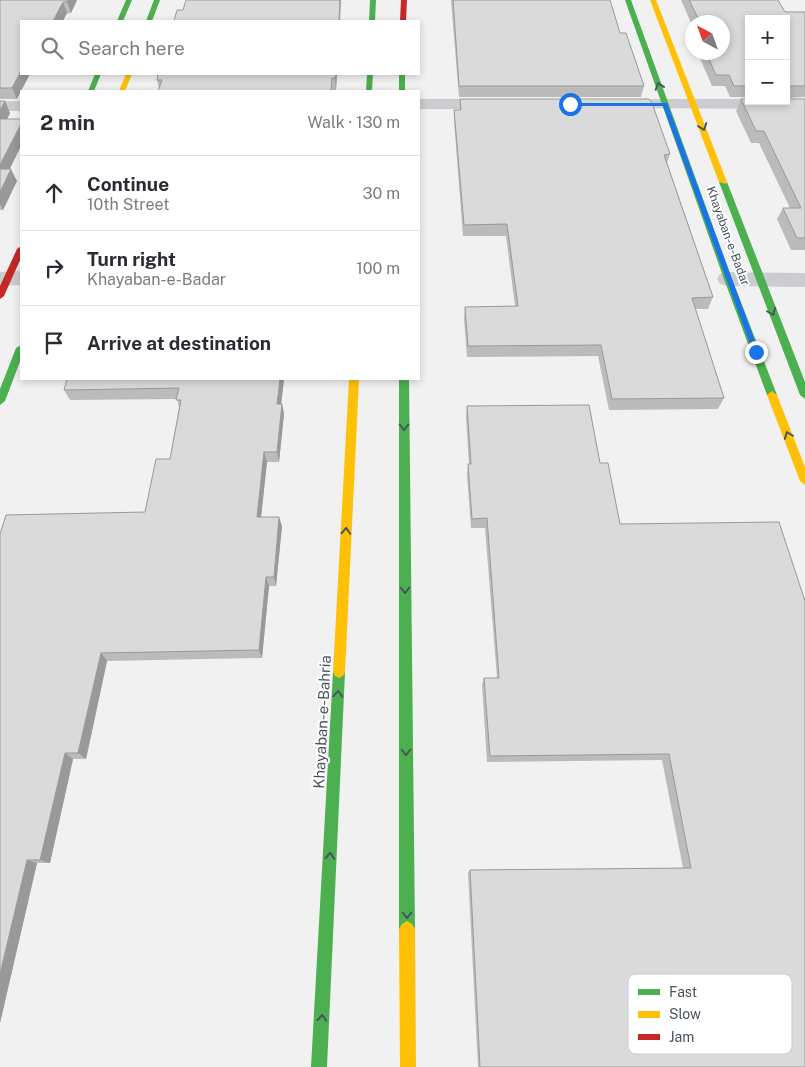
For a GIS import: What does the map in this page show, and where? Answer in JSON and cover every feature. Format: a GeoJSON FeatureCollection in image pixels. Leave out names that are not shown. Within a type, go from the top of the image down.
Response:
{"type":"FeatureCollection","features":[{"type":"Feature","properties":{"kind":"main road"},"geometry":{"type":"LineString","coordinates":[[120,20],[129,0]]}},
{"type":"Feature","properties":{"kind":"main road"},"geometry":{"type":"LineString","coordinates":[[149,20],[157,0]]}},
{"type":"Feature","properties":{"kind":"main road"},"geometry":{"type":"LineString","coordinates":[[372,20],[373,0]]}},
{"type":"Feature","properties":{"kind":"main road"},"geometry":{"type":"LineString","coordinates":[[404,0],[404,20]]}},
{"type":"Feature","properties":{"kind":"main road","name":"Khayaban-e-Badar"},"geometry":{"type":"LineString","coordinates":[[628,0],[728,279],[805,481]]}},
{"type":"Feature","properties":{"kind":"main road","name":"Khayaban-e-Badar"},"geometry":{"type":"LineString","coordinates":[[653,0],[695,104],[805,395]]}},
{"type":"Feature","properties":{"kind":"main road"},"geometry":{"type":"LineString","coordinates":[[91,90],[98,75]]}},
{"type":"Feature","properties":{"kind":"main road"},"geometry":{"type":"LineString","coordinates":[[122,90],[129,75]]}},
{"type":"Feature","properties":{"kind":"main road"},"geometry":{"type":"LineString","coordinates":[[369,90],[370,75]]}},
{"type":"Feature","properties":{"kind":"main road"},"geometry":{"type":"LineString","coordinates":[[402,75],[402,90]]}},
{"type":"Feature","properties":{"kind":"main road"},"geometry":{"type":"LineString","coordinates":[[7,283],[20,251]]}},
{"type":"Feature","properties":{"kind":"main road"},"geometry":{"type":"LineString","coordinates":[[0,401],[20,351]]}},
{"type":"Feature","properties":{"kind":"main road","name":"Khayaban-e-Bahria"},"geometry":{"type":"LineString","coordinates":[[319,1067],[354,380]]}},
{"type":"Feature","properties":{"kind":"main road"},"geometry":{"type":"LineString","coordinates":[[404,380],[408,1067]]}},
{"type":"Feature","properties":{"kind":"street"},"geometry":{"type":"LineString","coordinates":[[420,104],[517,104]]}},
{"type":"Feature","properties":{"kind":"street"},"geometry":{"type":"LineString","coordinates":[[596,104],[805,104]]}},
{"type":"Feature","properties":{"kind":"street"},"geometry":{"type":"LineString","coordinates":[[0,106],[20,106]]}},
{"type":"Feature","properties":{"kind":"street"},"geometry":{"type":"LineString","coordinates":[[728,279],[805,280]]}},
{"type":"Feature","properties":{"kind":"building"},"geometry":{"type":"Polygon","coordinates":[[[0,0],[68,0],[63,2],[54,20],[20,20],[20,73],[12,88],[0,88],[0,0]]]}},
{"type":"Feature","properties":{"kind":"building"},"geometry":{"type":"Polygon","coordinates":[[[186,0],[340,0],[339,20],[174,20],[177,10],[183,10],[186,0]]]}},
{"type":"Feature","properties":{"kind":"building"},"geometry":{"type":"Polygon","coordinates":[[[453,0],[610,0],[620,33],[626,33],[644,86],[459,86],[453,0]]]}},
{"type":"Feature","properties":{"kind":"building"},"geometry":{"type":"Polygon","coordinates":[[[689,0],[778,0],[785,12],[805,12],[805,86],[790,86],[790,15],[745,15],[745,86],[734,86],[729,75],[716,75],[709,60],[730,60],[730,15],[696,15],[689,0]]]}},
{"type":"Feature","properties":{"kind":"building"},"geometry":{"type":"Polygon","coordinates":[[[158,75],[336,75],[335,78],[332,78],[331,90],[158,90],[162,80],[157,80],[158,75]]]}},
{"type":"Feature","properties":{"kind":"building"},"geometry":{"type":"Polygon","coordinates":[[[460,99],[649,99],[670,154],[664,155],[713,297],[692,298],[724,398],[612,399],[601,345],[468,346],[465,307],[518,306],[507,224],[464,225],[454,110],[461,110],[460,99]]]}},
{"type":"Feature","properties":{"kind":"building"},"geometry":{"type":"Polygon","coordinates":[[[741,99],[745,99],[745,105],[790,105],[790,99],[805,99],[805,238],[797,238],[783,208],[801,208],[764,131],[756,131],[741,99]]]}},
{"type":"Feature","properties":{"kind":"building"},"geometry":{"type":"Polygon","coordinates":[[[0,101],[5,101],[0,110],[0,101]]]}},
{"type":"Feature","properties":{"kind":"building"},"geometry":{"type":"Polygon","coordinates":[[[0,119],[20,119],[20,126],[0,165],[0,119]]]}},
{"type":"Feature","properties":{"kind":"building"},"geometry":{"type":"Polygon","coordinates":[[[0,169],[11,169],[0,192],[0,169]]]}},
{"type":"Feature","properties":{"kind":"building"},"geometry":{"type":"Polygon","coordinates":[[[67,380],[280,380],[277,404],[282,404],[277,452],[264,452],[257,517],[279,517],[274,577],[266,577],[259,650],[101,653],[78,753],[65,753],[40,860],[27,860],[0,974],[0,534],[6,515],[145,512],[156,459],[170,459],[181,400],[176,400],[179,388],[64,390],[67,380]]]}},
{"type":"Feature","properties":{"kind":"building"},"geometry":{"type":"Polygon","coordinates":[[[589,405],[600,463],[608,463],[620,524],[779,522],[805,601],[805,1067],[480,1067],[470,870],[691,868],[669,754],[490,756],[484,678],[499,678],[487,518],[472,519],[468,464],[471,464],[467,406],[589,405]]]}},
{"type":"Feature","properties":{"kind":"traffic: fast"},"geometry":{"type":"LineString","coordinates":[[120,20],[129,0]]}},
{"type":"Feature","properties":{"kind":"traffic: fast"},"geometry":{"type":"LineString","coordinates":[[149,20],[157,0]]}},
{"type":"Feature","properties":{"kind":"traffic: fast"},"geometry":{"type":"LineString","coordinates":[[372,20],[373,0]]}},
{"type":"Feature","properties":{"kind":"traffic: fast"},"geometry":{"type":"LineString","coordinates":[[628,0],[728,279],[772,395]]}},
{"type":"Feature","properties":{"kind":"traffic: fast"},"geometry":{"type":"LineString","coordinates":[[91,90],[98,75]]}},
{"type":"Feature","properties":{"kind":"traffic: fast"},"geometry":{"type":"LineString","coordinates":[[369,90],[370,75]]}},
{"type":"Feature","properties":{"kind":"traffic: fast"},"geometry":{"type":"LineString","coordinates":[[402,75],[402,90]]}},
{"type":"Feature","properties":{"kind":"traffic: fast"},"geometry":{"type":"LineString","coordinates":[[723,182],[805,395]]}},
{"type":"Feature","properties":{"kind":"traffic: fast"},"geometry":{"type":"LineString","coordinates":[[0,401],[20,351]]}},
{"type":"Feature","properties":{"kind":"traffic: fast"},"geometry":{"type":"LineString","coordinates":[[404,380],[407,929]]}},
{"type":"Feature","properties":{"kind":"traffic: fast"},"geometry":{"type":"LineString","coordinates":[[319,1067],[339,672]]}},
{"type":"Feature","properties":{"kind":"traffic: slow"},"geometry":{"type":"LineString","coordinates":[[653,0],[723,182]]}},
{"type":"Feature","properties":{"kind":"traffic: slow"},"geometry":{"type":"LineString","coordinates":[[122,90],[129,75]]}},
{"type":"Feature","properties":{"kind":"traffic: slow"},"geometry":{"type":"LineString","coordinates":[[339,672],[354,380]]}},
{"type":"Feature","properties":{"kind":"traffic: slow"},"geometry":{"type":"LineString","coordinates":[[772,395],[805,481]]}},
{"type":"Feature","properties":{"kind":"traffic: slow"},"geometry":{"type":"LineString","coordinates":[[407,929],[408,1067]]}},
{"type":"Feature","properties":{"kind":"traffic: jam"},"geometry":{"type":"LineString","coordinates":[[403,20],[404,0]]}},
{"type":"Feature","properties":{"kind":"traffic: jam"},"geometry":{"type":"LineString","coordinates":[[0,296],[20,251]]}},
{"type":"Feature","properties":{"kind":"route"},"geometry":{"type":"LineString","coordinates":[[570,104],[665,104],[756,352]]}}]}
